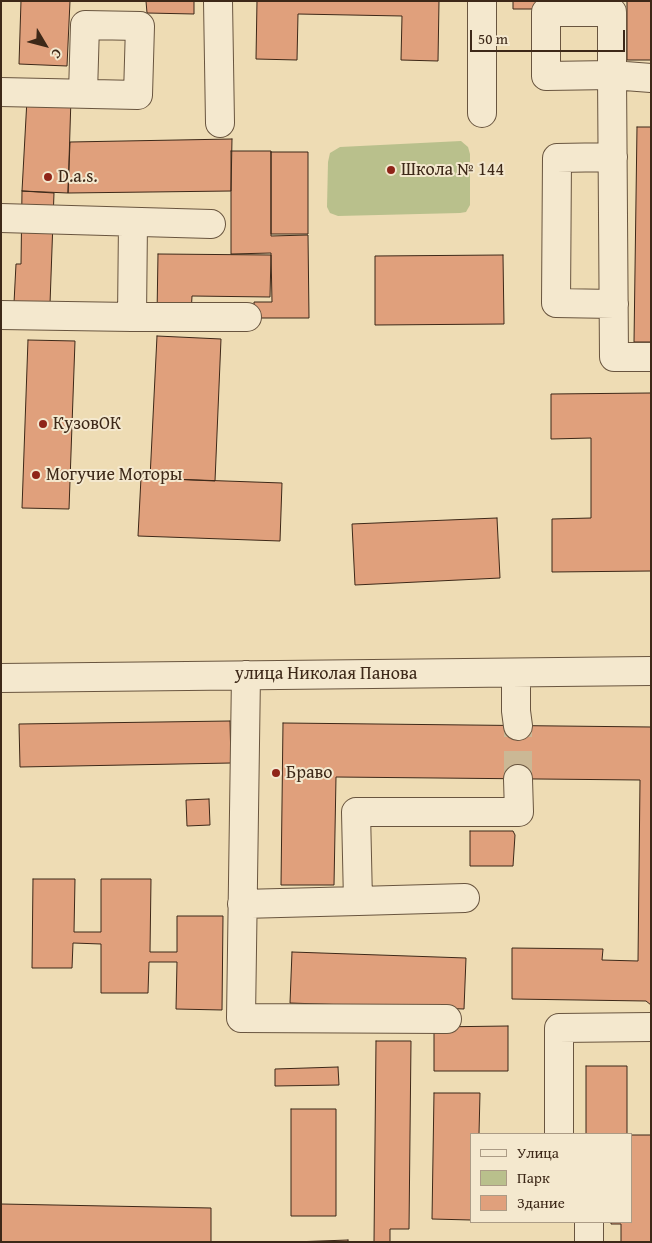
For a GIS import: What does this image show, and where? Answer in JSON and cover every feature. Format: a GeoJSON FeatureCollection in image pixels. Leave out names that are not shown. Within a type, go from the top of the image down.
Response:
{"type":"FeatureCollection","features":[{"type":"Feature","properties":{"kind":"street"},"geometry":{"type":"LineString","coordinates":[[218,1],[220,123]]}},
{"type":"Feature","properties":{"kind":"street"},"geometry":{"type":"LineString","coordinates":[[482,1],[482,113]]}},
{"type":"Feature","properties":{"kind":"street"},"geometry":{"type":"LineString","coordinates":[[651,78],[612,75],[614,357],[651,357]]}},
{"type":"Feature","properties":{"kind":"street"},"geometry":{"type":"LineString","coordinates":[[1,92],[82,93]]}},
{"type":"Feature","properties":{"kind":"street"},"geometry":{"type":"LineString","coordinates":[[613,157],[557,158],[556,303],[614,304]]}},
{"type":"Feature","properties":{"kind":"street"},"geometry":{"type":"LineString","coordinates":[[1,218],[211,224]]}},
{"type":"Feature","properties":{"kind":"street"},"geometry":{"type":"LineString","coordinates":[[132,222],[132,317]]}},
{"type":"Feature","properties":{"kind":"street"},"geometry":{"type":"LineString","coordinates":[[1,315],[247,317]]}},
{"type":"Feature","properties":{"kind":"street","name":"улица Николая Панова"},"geometry":{"type":"LineString","coordinates":[[1,678],[651,671]]}},
{"type":"Feature","properties":{"kind":"street"},"geometry":{"type":"LineString","coordinates":[[516,673],[518,726]]}},
{"type":"Feature","properties":{"kind":"street"},"geometry":{"type":"LineString","coordinates":[[246,675],[241,1018],[447,1019]]}},
{"type":"Feature","properties":{"kind":"street"},"geometry":{"type":"LineString","coordinates":[[358,901],[356,812],[519,812],[518,779]]}},
{"type":"Feature","properties":{"kind":"street"},"geometry":{"type":"LineString","coordinates":[[242,904],[465,898]]}},
{"type":"Feature","properties":{"kind":"street"},"geometry":{"type":"LineString","coordinates":[[559,1133],[559,1028],[651,1027]]}},
{"type":"Feature","properties":{"kind":"street"},"geometry":{"type":"LineString","coordinates":[[588,1223],[589,1242]]}},
{"type":"Feature","properties":{"kind":"green space"},"geometry":{"type":"Polygon","coordinates":[[[461,141],[468,147],[470,154],[470,205],[466,212],[338,216],[330,213],[327,207],[328,162],[330,153],[340,147],[461,141]]]}},
{"type":"Feature","properties":{"kind":"building"},"geometry":{"type":"Polygon","coordinates":[[[21,1],[70,1],[67,66],[19,64],[21,1]]]}},
{"type":"Feature","properties":{"kind":"building"},"geometry":{"type":"Polygon","coordinates":[[[146,1],[194,1],[194,14],[147,13],[146,1]]]}},
{"type":"Feature","properties":{"kind":"building"},"geometry":{"type":"Polygon","coordinates":[[[257,1],[439,1],[438,61],[401,60],[402,16],[298,14],[297,60],[256,59],[257,1]]]}},
{"type":"Feature","properties":{"kind":"building"},"geometry":{"type":"Polygon","coordinates":[[[513,1],[553,1],[553,9],[513,9],[513,1]]]}},
{"type":"Feature","properties":{"kind":"building"},"geometry":{"type":"Polygon","coordinates":[[[627,1],[651,1],[651,60],[627,60],[627,1]]]}},
{"type":"Feature","properties":{"kind":"building"},"geometry":{"type":"Polygon","coordinates":[[[71,98],[68,193],[22,191],[27,99],[71,98]]]}},
{"type":"Feature","properties":{"kind":"building"},"geometry":{"type":"Polygon","coordinates":[[[637,127],[651,127],[651,342],[634,342],[637,127]]]}},
{"type":"Feature","properties":{"kind":"building"},"geometry":{"type":"Polygon","coordinates":[[[232,139],[231,191],[68,193],[70,142],[232,139]]]}},
{"type":"Feature","properties":{"kind":"building"},"geometry":{"type":"Polygon","coordinates":[[[231,151],[271,151],[271,236],[308,235],[309,318],[254,318],[254,302],[272,302],[271,253],[231,254],[231,151]]]}},
{"type":"Feature","properties":{"kind":"building"},"geometry":{"type":"Polygon","coordinates":[[[271,152],[308,152],[308,234],[271,234],[271,152]]]}},
{"type":"Feature","properties":{"kind":"building"},"geometry":{"type":"Polygon","coordinates":[[[22,191],[54,193],[50,304],[14,303],[16,264],[21,264],[22,191]]]}},
{"type":"Feature","properties":{"kind":"building"},"geometry":{"type":"Polygon","coordinates":[[[158,254],[271,255],[270,297],[192,296],[191,315],[157,315],[158,254]]]}},
{"type":"Feature","properties":{"kind":"building"},"geometry":{"type":"Polygon","coordinates":[[[503,255],[504,324],[375,325],[375,256],[503,255]]]}},
{"type":"Feature","properties":{"kind":"building"},"geometry":{"type":"Polygon","coordinates":[[[157,336],[221,339],[215,481],[150,478],[157,336]]]}},
{"type":"Feature","properties":{"kind":"building"},"geometry":{"type":"Polygon","coordinates":[[[28,340],[75,341],[69,509],[22,508],[28,340]]]}},
{"type":"Feature","properties":{"kind":"building"},"geometry":{"type":"Polygon","coordinates":[[[651,393],[651,571],[552,572],[552,519],[591,518],[591,438],[551,439],[551,394],[651,393]]]}},
{"type":"Feature","properties":{"kind":"building"},"geometry":{"type":"Polygon","coordinates":[[[141,478],[282,483],[280,541],[138,536],[141,478]]]}},
{"type":"Feature","properties":{"kind":"building"},"geometry":{"type":"Polygon","coordinates":[[[497,518],[500,578],[355,585],[352,524],[497,518]]]}},
{"type":"Feature","properties":{"kind":"building"},"geometry":{"type":"Polygon","coordinates":[[[230,721],[231,763],[20,767],[19,724],[230,721]]]}},
{"type":"Feature","properties":{"kind":"building"},"geometry":{"type":"Polygon","coordinates":[[[283,723],[651,727],[651,1005],[646,1001],[512,999],[512,948],[603,949],[602,960],[638,961],[640,780],[336,777],[334,885],[281,885],[283,723]]]}},
{"type":"Feature","properties":{"kind":"building"},"geometry":{"type":"Polygon","coordinates":[[[209,799],[210,825],[187,826],[186,800],[209,799]]]}},
{"type":"Feature","properties":{"kind":"building"},"geometry":{"type":"Polygon","coordinates":[[[470,831],[513,831],[515,835],[513,866],[470,866],[470,831]]]}},
{"type":"Feature","properties":{"kind":"building"},"geometry":{"type":"Polygon","coordinates":[[[33,879],[75,879],[74,932],[101,932],[101,879],[151,879],[150,952],[177,952],[177,916],[223,916],[222,1010],[176,1009],[177,962],[149,962],[148,993],[101,993],[101,944],[73,943],[72,968],[32,968],[33,879]]]}},
{"type":"Feature","properties":{"kind":"building"},"geometry":{"type":"Polygon","coordinates":[[[292,952],[466,958],[464,1009],[290,1003],[292,952]]]}},
{"type":"Feature","properties":{"kind":"building"},"geometry":{"type":"Polygon","coordinates":[[[508,1026],[508,1071],[434,1071],[434,1027],[508,1026]]]}},
{"type":"Feature","properties":{"kind":"building"},"geometry":{"type":"Polygon","coordinates":[[[376,1041],[411,1041],[409,1229],[390,1229],[390,1242],[374,1242],[376,1041]]]}},
{"type":"Feature","properties":{"kind":"building"},"geometry":{"type":"Polygon","coordinates":[[[586,1066],[627,1066],[627,1133],[586,1133],[586,1066]]]}},
{"type":"Feature","properties":{"kind":"building"},"geometry":{"type":"Polygon","coordinates":[[[338,1067],[339,1085],[275,1086],[275,1069],[338,1067]]]}},
{"type":"Feature","properties":{"kind":"building"},"geometry":{"type":"Polygon","coordinates":[[[434,1093],[480,1093],[479,1133],[470,1133],[470,1220],[432,1219],[434,1093]]]}},
{"type":"Feature","properties":{"kind":"building"},"geometry":{"type":"Polygon","coordinates":[[[291,1109],[336,1109],[336,1216],[291,1216],[291,1109]]]}},
{"type":"Feature","properties":{"kind":"building"},"geometry":{"type":"Polygon","coordinates":[[[632,1135],[651,1135],[651,1242],[621,1242],[621,1224],[611,1224],[632,1223],[632,1135]]]}},
{"type":"Feature","properties":{"kind":"building"},"geometry":{"type":"Polygon","coordinates":[[[1,1204],[211,1208],[211,1242],[1,1242],[1,1204]]]}},
{"type":"Feature","properties":{"kind":"building"},"geometry":{"type":"Polygon","coordinates":[[[348,1240],[348,1242],[293,1242],[348,1240]]]}},
{"type":"Feature","properties":{"kind":"tunnel"},"geometry":{"type":"LineString","coordinates":[[518,726],[518,779]]}},
{"type":"Feature","properties":{"kind":"place","name":"Школа № 144"},"geometry":{"type":"Point","coordinates":[391,170]}},
{"type":"Feature","properties":{"kind":"place","name":"D.a.s."},"geometry":{"type":"Point","coordinates":[48,177]}},
{"type":"Feature","properties":{"kind":"place","name":"КузовОК"},"geometry":{"type":"Point","coordinates":[43,424]}},
{"type":"Feature","properties":{"kind":"place","name":"Могучие Моторы"},"geometry":{"type":"Point","coordinates":[36,475]}},
{"type":"Feature","properties":{"kind":"place","name":"Браво"},"geometry":{"type":"Point","coordinates":[276,773]}}]}
